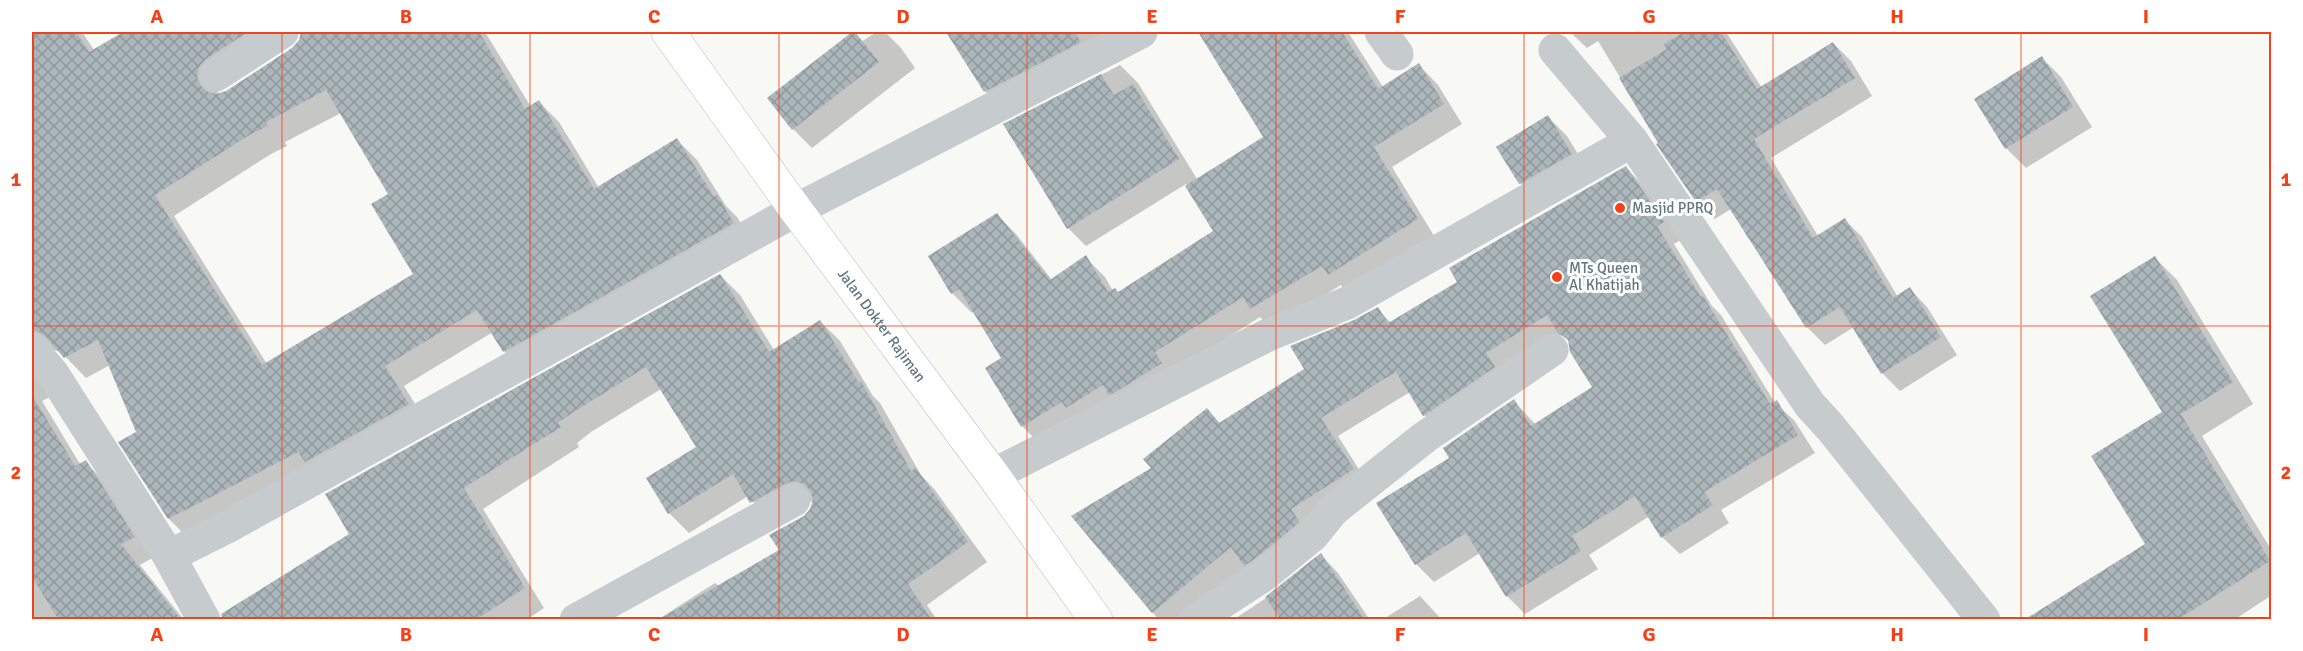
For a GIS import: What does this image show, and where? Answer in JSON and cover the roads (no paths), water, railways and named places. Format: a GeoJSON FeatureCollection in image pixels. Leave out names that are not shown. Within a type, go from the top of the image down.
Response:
{"type":"FeatureCollection","features":[{"type":"Feature","properties":{"kind":"street"},"geometry":{"type":"LineString","coordinates":[[216,75],[282,32]]}},
{"type":"Feature","properties":{"kind":"street"},"geometry":{"type":"LineString","coordinates":[[169,556],[229,526],[796,210],[1141,32]]}},
{"type":"Feature","properties":{"kind":"street","name":"Jalan Dokter Rajiman"},"geometry":{"type":"LineString","coordinates":[[671,33],[796,210],[993,475],[1096,620]]}},
{"type":"Feature","properties":{"kind":"street"},"geometry":{"type":"LineString","coordinates":[[1555,50],[1632,141],[1810,405],[1831,428],[1984,620]]}},
{"type":"Feature","properties":{"kind":"street"},"geometry":{"type":"LineString","coordinates":[[993,475],[1268,335],[1347,303],[1632,141]]}},
{"type":"Feature","properties":{"kind":"street"},"geometry":{"type":"LineString","coordinates":[[32,349],[53,374],[169,556],[204,620]]}},
{"type":"Feature","properties":{"kind":"street"},"geometry":{"type":"LineString","coordinates":[[1195,620],[1264,575],[1313,535],[1333,510],[1425,437],[1552,350]]}},
{"type":"Feature","properties":{"kind":"street"},"geometry":{"type":"LineString","coordinates":[[576,620],[794,500]]}},
{"type":"Feature","properties":{"kind":"place","name":"Masjid PPRQ"},"geometry":{"type":"Point","coordinates":[1620,208]}},
{"type":"Feature","properties":{"kind":"place","name":"MTs Queen Al Khatijah"},"geometry":{"type":"Point","coordinates":[1557,277]}}]}
